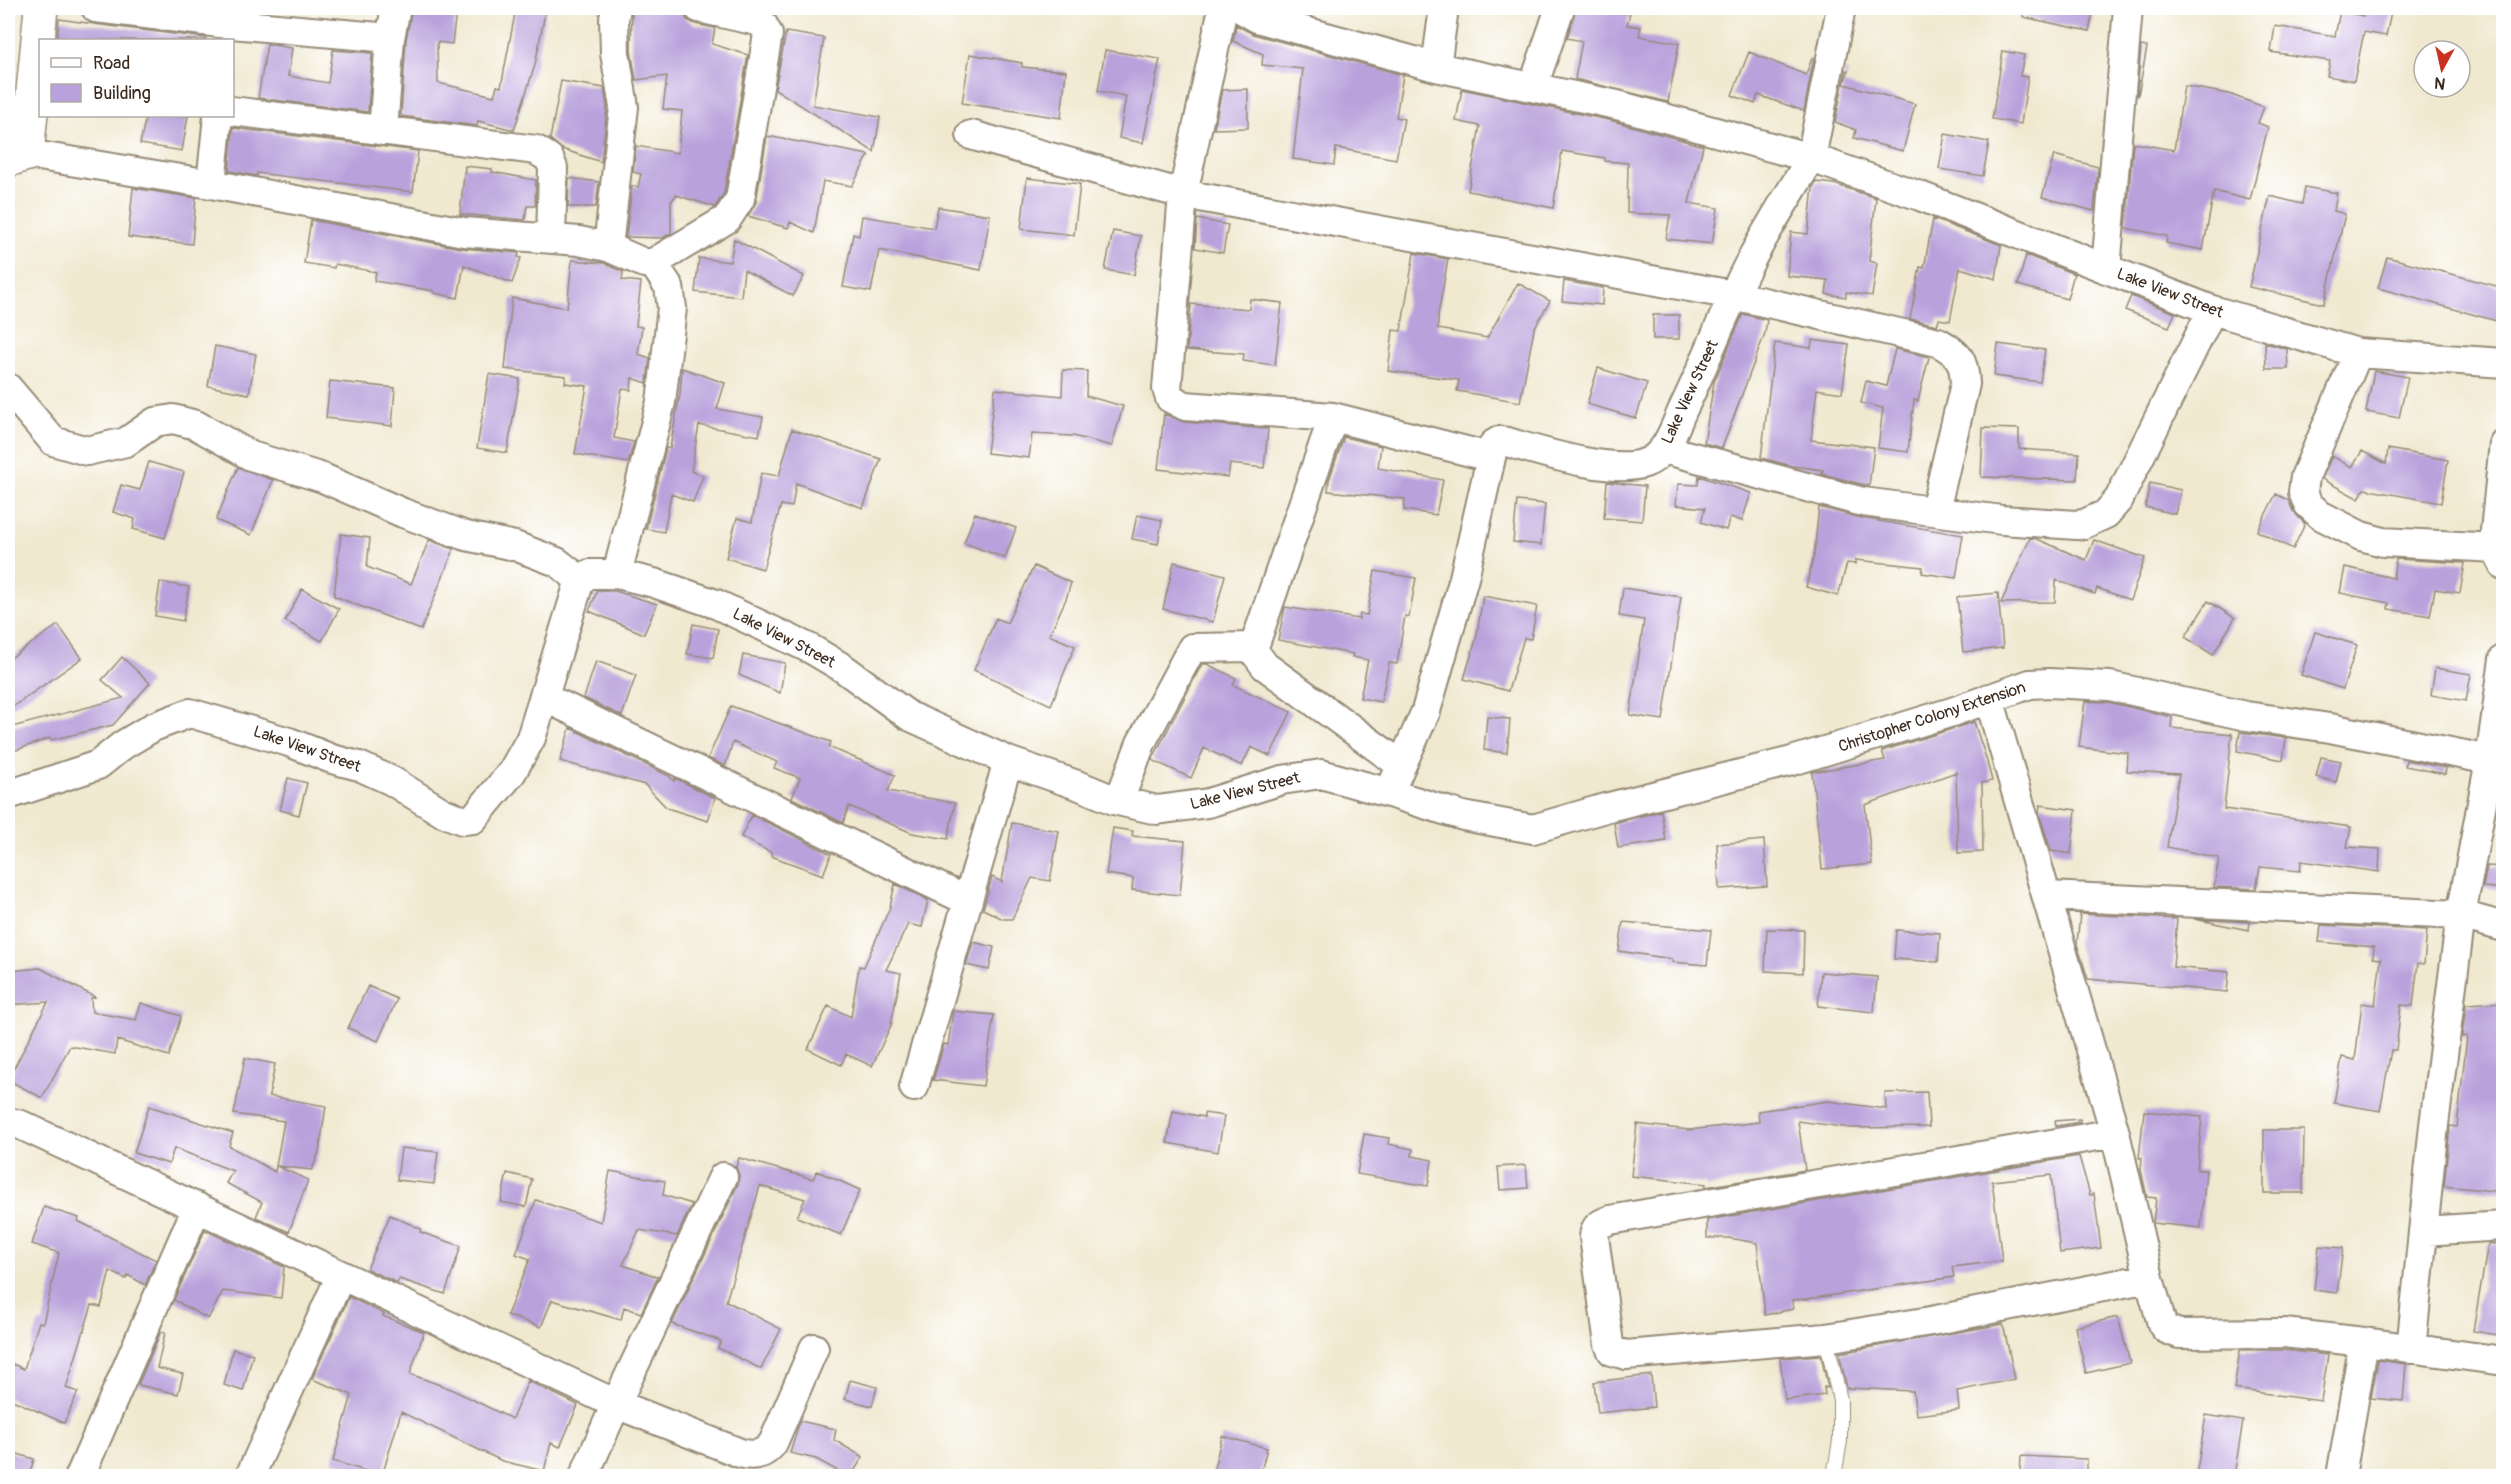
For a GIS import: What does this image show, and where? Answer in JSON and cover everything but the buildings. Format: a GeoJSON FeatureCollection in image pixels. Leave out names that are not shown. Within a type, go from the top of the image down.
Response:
{"type":"FeatureCollection","features":[{"type":"Feature","properties":{"kind":"street"},"geometry":{"type":"LineString","coordinates":[[40,8],[17,157],[211,184],[464,232],[579,241],[608,247],[644,262],[653,263],[728,219],[740,199],[768,34],[762,23],[757,21],[699,8]]}},
{"type":"Feature","properties":{"kind":"street"},"geometry":{"type":"LineString","coordinates":[[96,8],[221,24],[390,38]]}},
{"type":"Feature","properties":{"kind":"street"},"geometry":{"type":"LineString","coordinates":[[383,131],[390,38],[396,8]]}},
{"type":"Feature","properties":{"kind":"street"},"geometry":{"type":"LineString","coordinates":[[608,247],[624,107],[615,52],[616,8]]}},
{"type":"Feature","properties":{"kind":"street"},"geometry":{"type":"LineString","coordinates":[[1223,8],[1183,194],[1167,390],[1170,398],[1185,406],[1333,417],[1490,457],[1464,578],[1426,711],[1389,793]]}},
{"type":"Feature","properties":{"kind":"street"},"geometry":{"type":"LineString","coordinates":[[1240,8],[1257,18],[1437,67],[1617,105],[1811,158],[1841,8]]}},
{"type":"Feature","properties":{"kind":"street"},"geometry":{"type":"LineString","coordinates":[[1437,67],[1444,8]]}},
{"type":"Feature","properties":{"kind":"street"},"geometry":{"type":"LineString","coordinates":[[1533,87],[1560,8]]}},
{"type":"Feature","properties":{"kind":"street"},"geometry":{"type":"LineString","coordinates":[[2106,269],[2128,8]]}},
{"type":"Feature","properties":{"kind":"street"},"geometry":{"type":"LineString","coordinates":[[234,111],[536,150],[549,158],[553,168],[551,238]]}},
{"type":"Feature","properties":{"kind":"street"},"geometry":{"type":"LineString","coordinates":[[211,184],[218,117]]}},
{"type":"Feature","properties":{"kind":"street"},"geometry":{"type":"LineString","coordinates":[[971,135],[1183,194],[1733,295],[1938,342],[1955,352],[1964,366],[1965,384],[1935,511]]}},
{"type":"Feature","properties":{"kind":"street","name":"Lake View Street"},"geometry":{"type":"LineString","coordinates":[[1490,457],[1494,444],[1499,441],[1587,462],[1618,466],[1644,464],[1664,450],[1702,372],[1733,295],[1751,258],[1811,158],[1920,196],[2212,310],[2358,353],[2504,363]]}},
{"type":"Feature","properties":{"kind":"street"},"geometry":{"type":"LineString","coordinates":[[617,574],[661,402],[671,319],[669,287],[653,263]]}},
{"type":"Feature","properties":{"kind":"street"},"geometry":{"type":"LineString","coordinates":[[1664,450],[1863,502],[2002,520],[2076,525],[2092,522],[2106,514],[2119,499],[2212,310]]}},
{"type":"Feature","properties":{"kind":"street"},"geometry":{"type":"LineString","coordinates":[[2358,353],[2305,477],[2303,492],[2308,504],[2320,515],[2351,531],[2383,542],[2500,557],[2495,531],[2504,443]]}},
{"type":"Feature","properties":{"kind":"street"},"geometry":{"type":"LineString","coordinates":[[8,388],[53,441],[87,451],[126,442],[155,422],[173,419],[185,422],[196,425],[251,456],[323,478],[403,513],[466,536],[515,546],[557,562],[580,580]]}},
{"type":"Feature","properties":{"kind":"street"},"geometry":{"type":"LineString","coordinates":[[1333,417],[1254,647],[1265,666],[1401,765]]}},
{"type":"Feature","properties":{"kind":"street","name":"Lake View Street"},"geometry":{"type":"LineString","coordinates":[[8,795],[98,765],[123,745],[153,727],[190,713],[289,742],[332,759],[359,766],[392,781],[442,812],[462,820],[473,819],[512,772],[531,738],[580,580],[589,574],[617,574],[654,583],[716,604],[811,649],[843,668],[909,716],[1008,761],[1119,801],[1157,810],[1208,803],[1282,780],[1321,774],[1389,793]]}},
{"type":"Feature","properties":{"kind":"street"},"geometry":{"type":"LineString","coordinates":[[1119,801],[1141,743],[1192,648],[1254,647]]}},
{"type":"Feature","properties":{"kind":"street"},"geometry":{"type":"LineString","coordinates":[[2411,1349],[2461,915],[2490,760],[2504,659]]}},
{"type":"Feature","properties":{"kind":"street","name":"Christopher Colony Extension"},"geometry":{"type":"LineString","coordinates":[[1389,793],[1462,816],[1533,829],[1605,808],[1792,761],[1952,712],[2030,684],[2049,683],[2110,686],[2246,716],[2330,728],[2490,760]]}},
{"type":"Feature","properties":{"kind":"street"},"geometry":{"type":"LineString","coordinates":[[544,696],[968,901]]}},
{"type":"Feature","properties":{"kind":"street"},"geometry":{"type":"LineString","coordinates":[[1989,698],[2115,1132],[2162,1324],[2172,1332],[2186,1335],[2284,1334],[2364,1342],[2504,1361]]}},
{"type":"Feature","properties":{"kind":"street"},"geometry":{"type":"LineString","coordinates":[[914,1087],[1008,761]]}},
{"type":"Feature","properties":{"kind":"street"},"geometry":{"type":"LineString","coordinates":[[2047,896],[2461,915],[2504,927]]}},
{"type":"Feature","properties":{"kind":"street"},"geometry":{"type":"LineString","coordinates":[[8,1122],[21,1125],[616,1404],[740,1453],[756,1455],[767,1450],[773,1443],[814,1348]]}},
{"type":"Feature","properties":{"kind":"street"},"geometry":{"type":"LineString","coordinates":[[2115,1132],[1610,1220],[1598,1224],[1594,1237],[1609,1344],[1617,1353],[1626,1355],[1826,1338],[1931,1321],[2149,1278]]}},
{"type":"Feature","properties":{"kind":"street"},"geometry":{"type":"LineString","coordinates":[[584,1476],[723,1177]]}},
{"type":"Feature","properties":{"kind":"street"},"geometry":{"type":"LineString","coordinates":[[80,1476],[197,1207]]}},
{"type":"Feature","properties":{"kind":"street"},"geometry":{"type":"LineString","coordinates":[[2423,1231],[2504,1226]]}},
{"type":"Feature","properties":{"kind":"street"},"geometry":{"type":"LineString","coordinates":[[250,1476],[341,1275]]}},
{"type":"Feature","properties":{"kind":"street"},"geometry":{"type":"LineString","coordinates":[[2341,1476],[2364,1342]]}},
{"type":"Feature","properties":{"kind":"lane"},"geometry":{"type":"LineString","coordinates":[[1826,1338],[1840,1400],[1840,1441],[1834,1476]]}}]}
